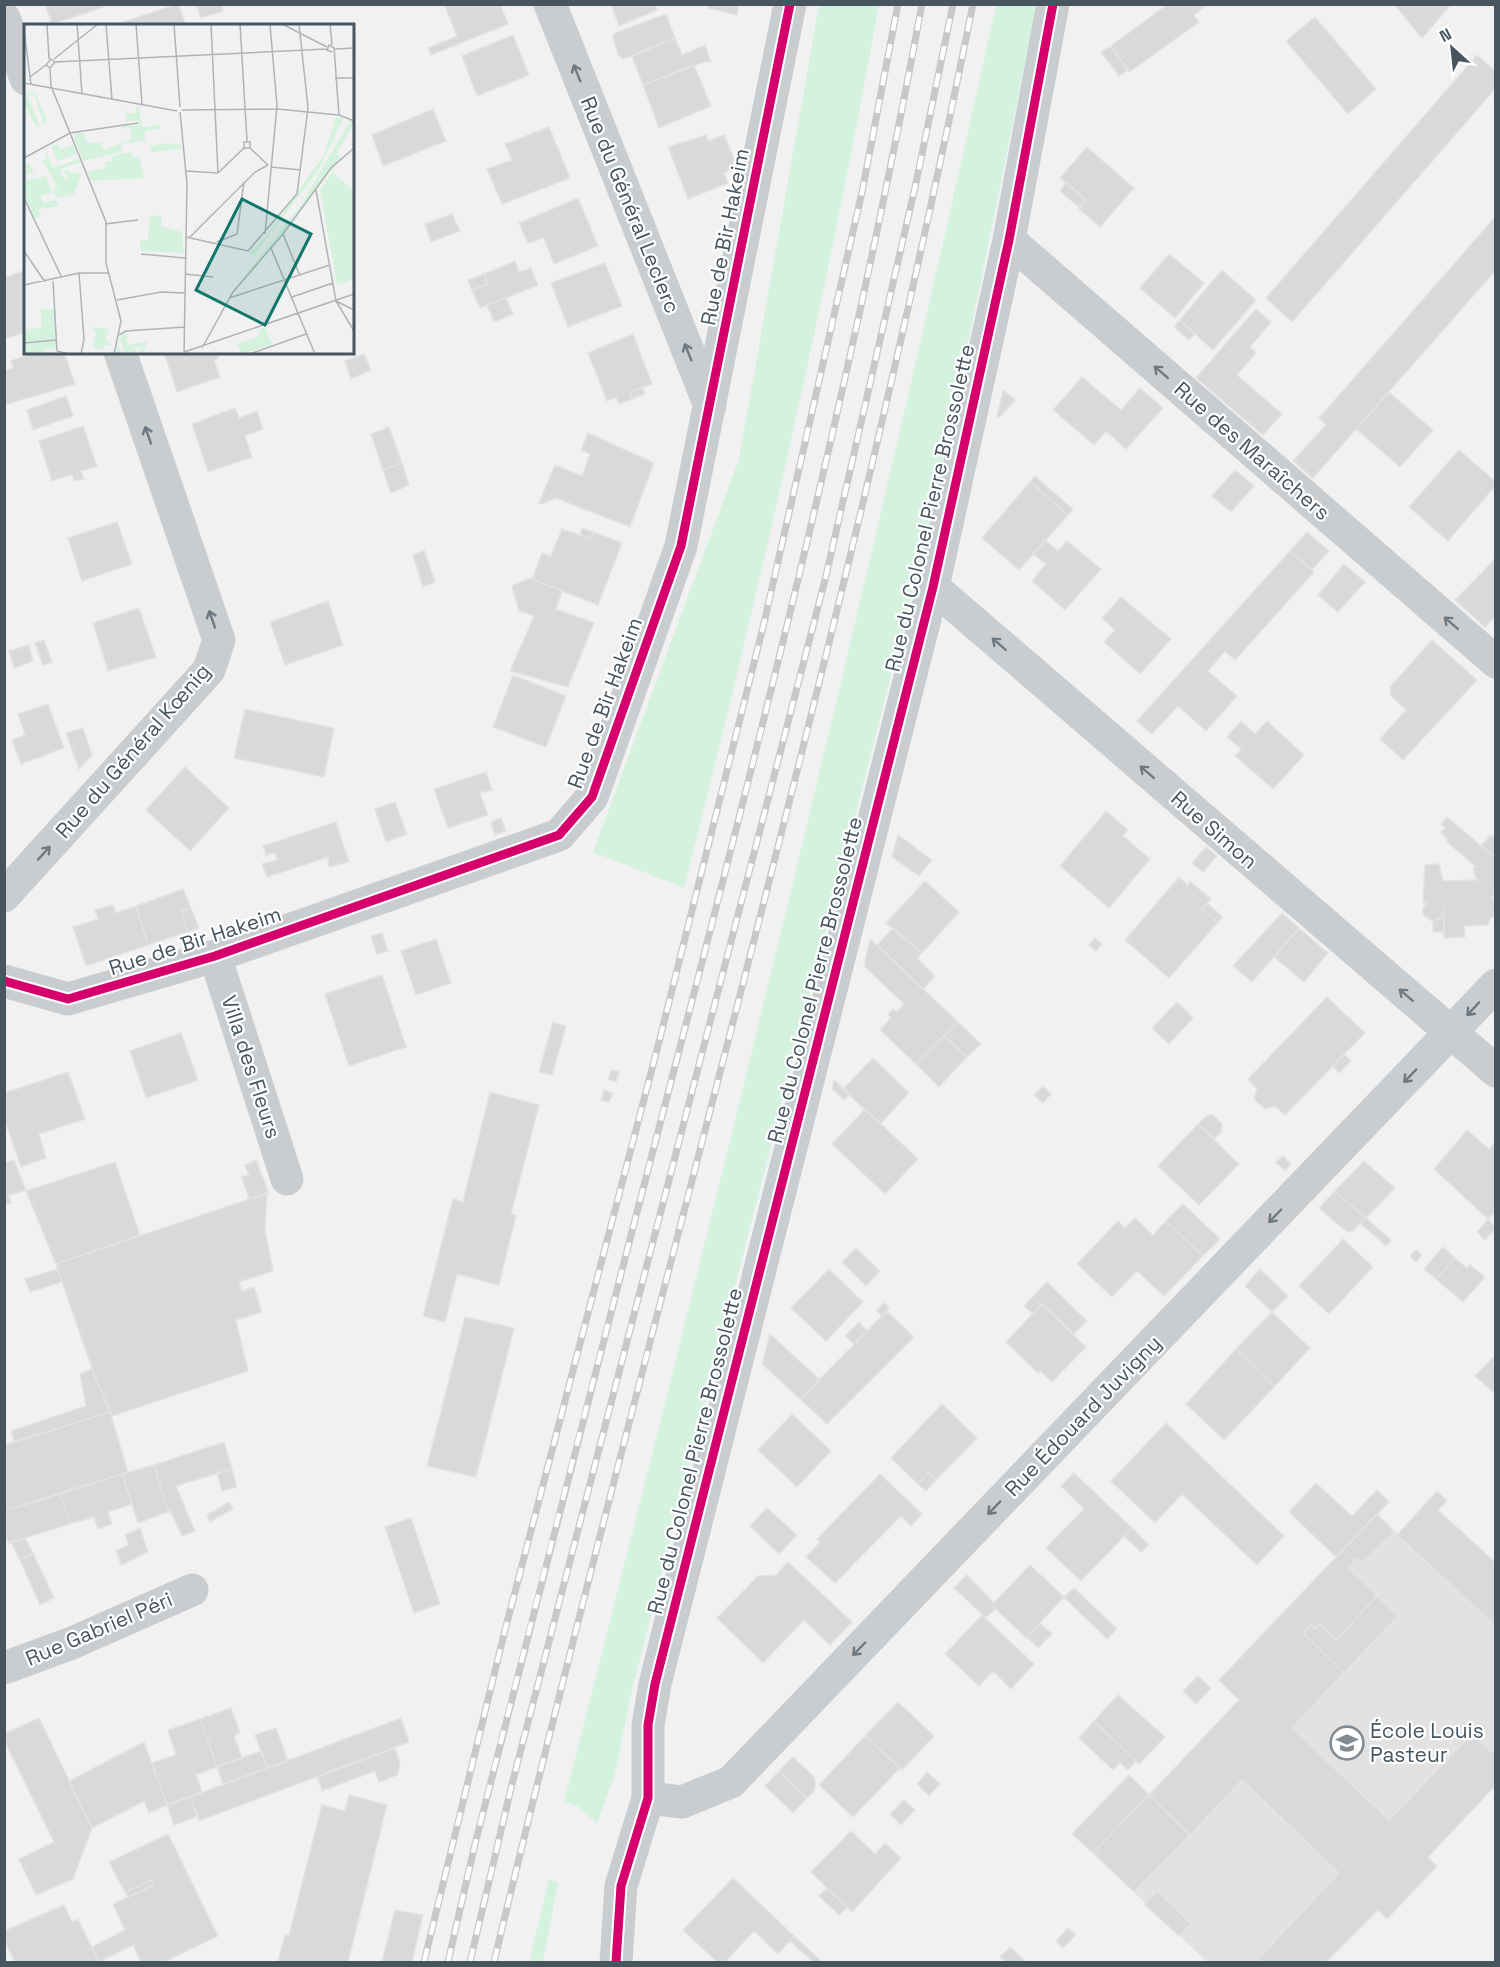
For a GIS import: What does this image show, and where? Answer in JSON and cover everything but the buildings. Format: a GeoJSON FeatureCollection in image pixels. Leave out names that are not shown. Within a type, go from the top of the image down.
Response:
{"type":"FeatureCollection","features":[{"type":"Feature","properties":{"kind":"street","name":"Rue du Général Leclerc"},"geometry":{"type":"LineString","coordinates":[[550,4],[710,406]]}},
{"type":"Feature","properties":{"kind":"street","name":"Rue de Bir Hakeim"},"geometry":{"type":"LineString","coordinates":[[4,981],[68,999],[215,956],[559,835],[592,797],[681,546],[790,4]]}},
{"type":"Feature","properties":{"kind":"street","name":"Rue du Colonel Pierre Brossolette"},"geometry":{"type":"LineString","coordinates":[[616,1962],[621,1886],[648,1798],[648,1725],[655,1684],[933,587],[1009,240],[1053,4]]}},
{"type":"Feature","properties":{"kind":"street"},"geometry":{"type":"LineString","coordinates":[[4,18],[24,73]]}},
{"type":"Feature","properties":{"kind":"street","name":"Rue des Maraîchers"},"geometry":{"type":"LineString","coordinates":[[1009,240],[1496,662]]}},
{"type":"Feature","properties":{"kind":"street","name":"Rue du Général Kœnig"},"geometry":{"type":"LineString","coordinates":[[4,896],[209,670],[219,640],[121,354]]}},
{"type":"Feature","properties":{"kind":"street","name":"Rue Simon"},"geometry":{"type":"LineString","coordinates":[[933,587],[1496,1071]]}},
{"type":"Feature","properties":{"kind":"street","name":"Villa des Fleurs"},"geometry":{"type":"LineString","coordinates":[[215,956],[287,1179]]}},
{"type":"Feature","properties":{"kind":"street","name":"Rue Édouard Juvigny"},"geometry":{"type":"LineString","coordinates":[[648,1798],[682,1802],[731,1782],[1496,986]]}},
{"type":"Feature","properties":{"kind":"street","name":"Rue Gabriel Péri"},"geometry":{"type":"LineString","coordinates":[[4,1668],[72,1643],[192,1590]]}},
{"type":"Feature","properties":{"kind":"shaded area","name":"École Louis Pasteur"},"geometry":{"type":"Polygon","coordinates":[[[1437,1491],[1447,1501],[1438,1510],[1495,1563],[1495,1785],[1428,1857],[1437,1866],[1387,1919],[1377,1910],[1326,1962],[1207,1962],[1093,1853],[1239,1700],[1219,1680],[1377,1514],[1398,1534],[1437,1491]]]}},
{"type":"Feature","properties":{"kind":"green space"},"geometry":{"type":"Polygon","coordinates":[[[819,5],[879,5],[814,337],[764,558],[684,888],[593,852],[739,459],[819,5]]]}},
{"type":"Feature","properties":{"kind":"green space"},"geometry":{"type":"Polygon","coordinates":[[[996,5],[1037,5],[938,491],[632,1690],[615,1774],[597,1824],[579,1807],[564,1802],[788,905],[946,230],[996,5]]]}},
{"type":"Feature","properties":{"kind":"green space"},"geometry":{"type":"Polygon","coordinates":[[[549,1879],[558,1883],[543,1962],[529,1962],[549,1879]]]}},
{"type":"Feature","properties":{"kind":"railway"},"geometry":{"type":"LineString","coordinates":[[424,1962],[504,1634],[659,1042],[764,623],[862,192],[898,4]]}},
{"type":"Feature","properties":{"kind":"railway"},"geometry":{"type":"LineString","coordinates":[[448,1962],[500,1745],[713,921],[810,530],[869,268],[922,4]]}},
{"type":"Feature","properties":{"kind":"railway"},"geometry":{"type":"LineString","coordinates":[[470,1962],[512,1784],[825,580],[916,183],[953,4]]}},
{"type":"Feature","properties":{"kind":"railway"},"geometry":{"type":"LineString","coordinates":[[494,1962],[616,1473],[805,741],[921,251],[973,4]]}},
{"type":"Feature","properties":{"kind":"cycle path"},"geometry":{"type":"LineString","coordinates":[[4,981],[68,999],[215,956],[559,835],[592,797],[681,546],[790,4]]}},
{"type":"Feature","properties":{"kind":"cycle path"},"geometry":{"type":"LineString","coordinates":[[616,1962],[621,1886],[648,1798],[648,1725],[655,1684],[933,587],[1009,240],[1053,4]]}},
{"type":"Feature","properties":{"kind":"place","name":"École Louis Pasteur"},"geometry":{"type":"Point","coordinates":[1347,1743]}}]}
